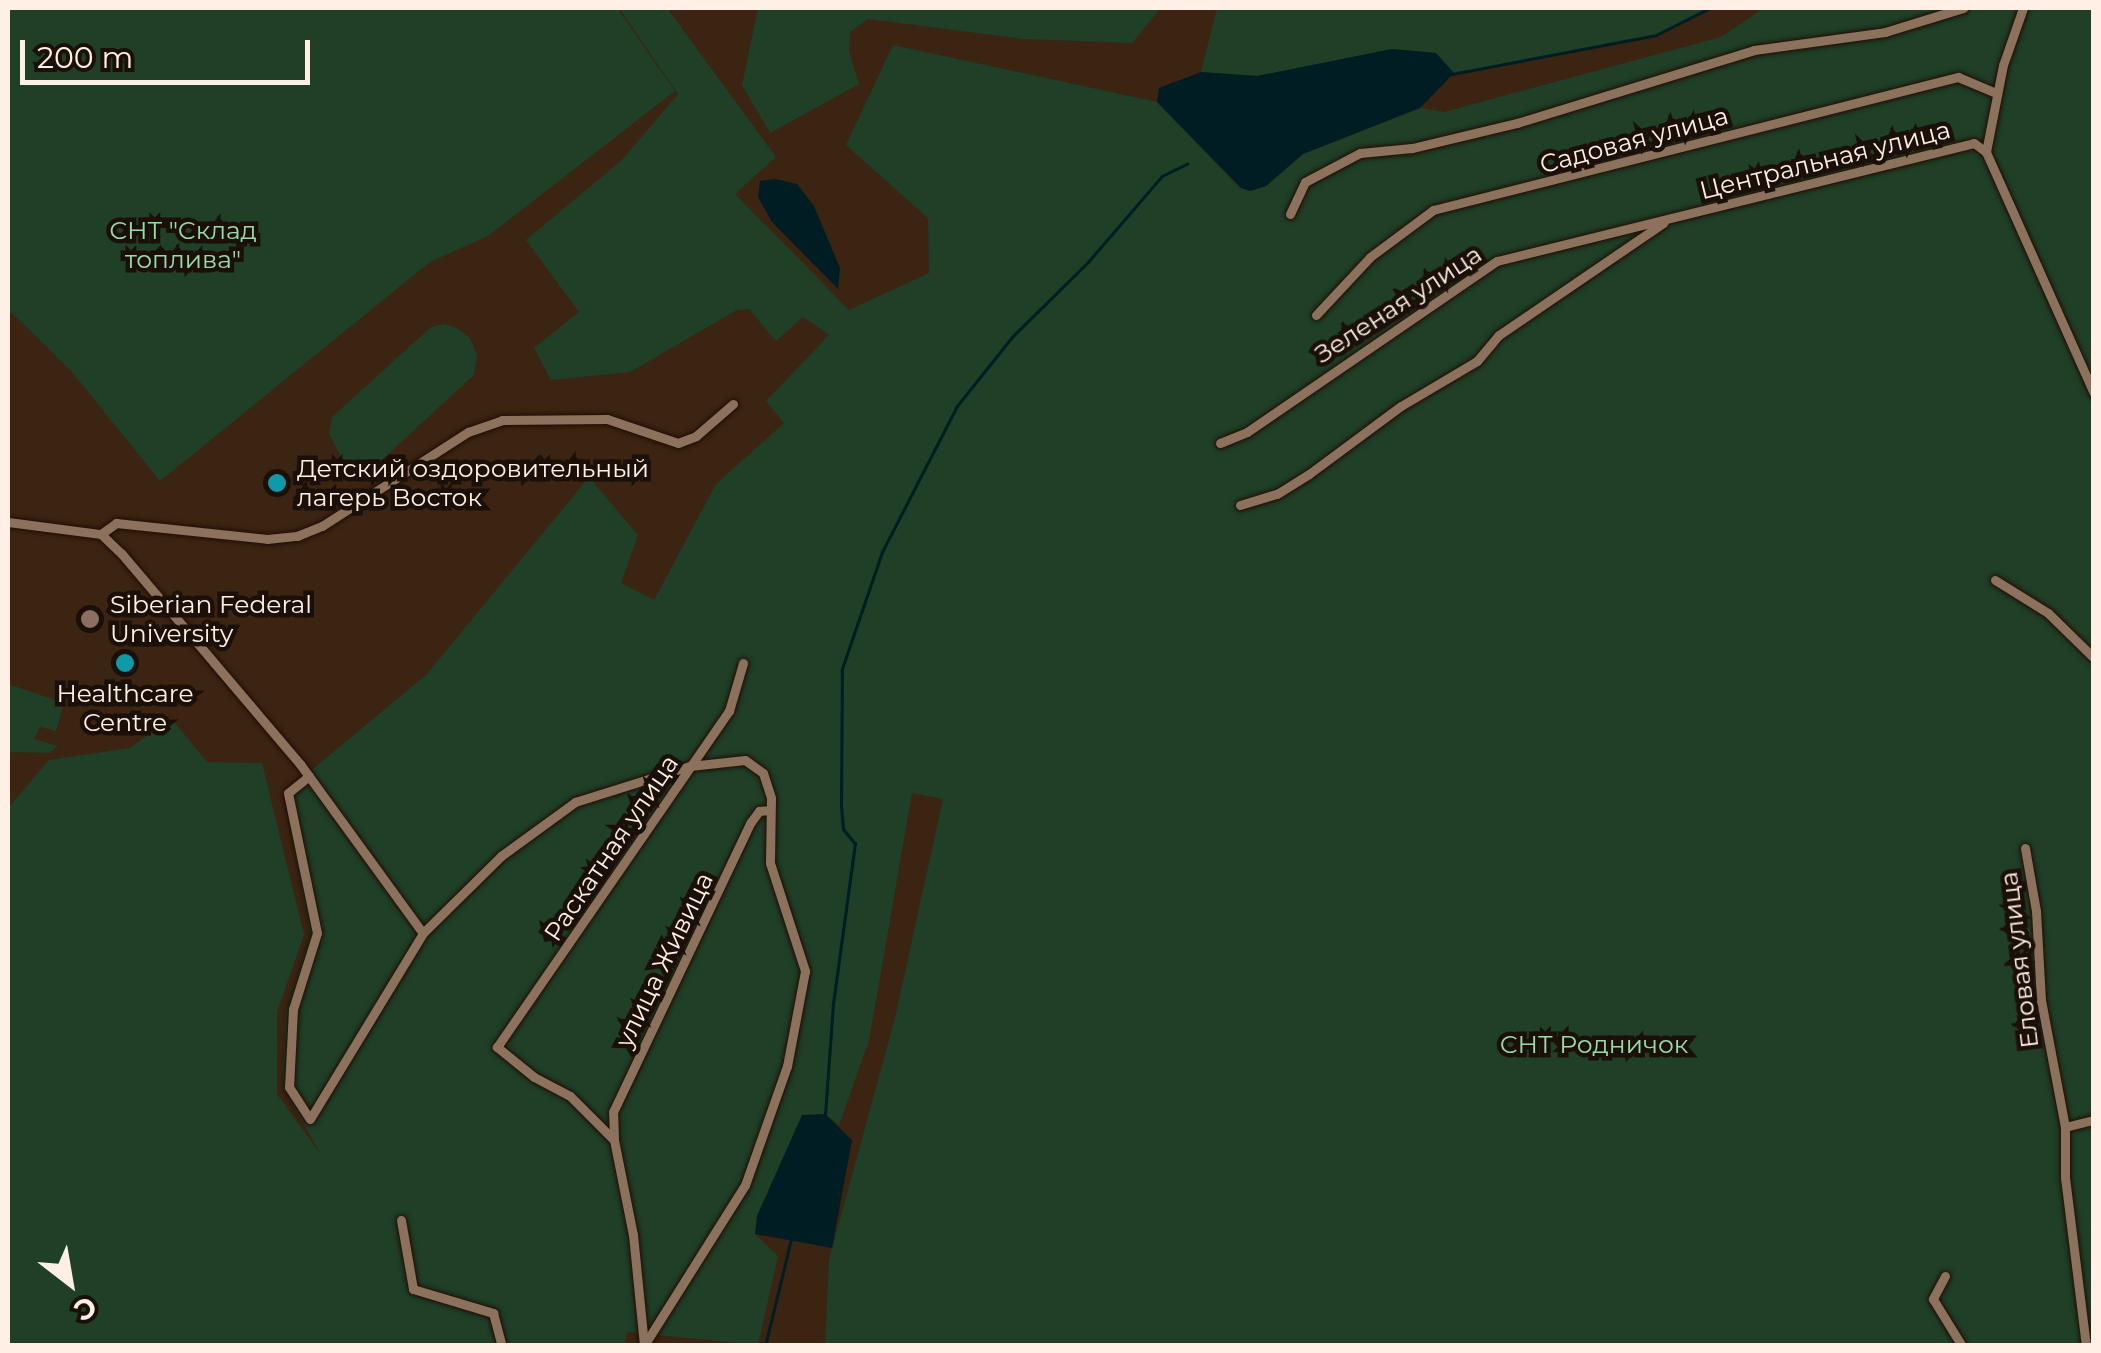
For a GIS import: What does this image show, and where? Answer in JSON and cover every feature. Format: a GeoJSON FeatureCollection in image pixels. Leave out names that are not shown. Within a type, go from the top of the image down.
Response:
{"type":"FeatureCollection","features":[{"type":"Feature","properties":{"kind":"street"},"geometry":{"type":"LineString","coordinates":[[1290,214],[1305,182],[1360,153],[1412,148],[1518,123],[1754,50],[1886,32],[1963,8]]}},
{"type":"Feature","properties":{"kind":"street"},"geometry":{"type":"LineString","coordinates":[[2023,8],[1996,93],[1986,152],[2094,393]]}},
{"type":"Feature","properties":{"kind":"street","name":"Садовая улица"},"geometry":{"type":"LineString","coordinates":[[1316,315],[1370,257],[1433,210],[1958,77],[1996,93]]}},
{"type":"Feature","properties":{"kind":"street","name":"Центральная улица"},"geometry":{"type":"LineString","coordinates":[[1671,218],[1974,143],[1986,152]]}},
{"type":"Feature","properties":{"kind":"street"},"geometry":{"type":"LineString","coordinates":[[1240,505],[1277,494],[1309,474],[1401,406],[1476,361],[1499,334],[1671,218]]}},
{"type":"Feature","properties":{"kind":"street","name":"Зеленая улица"},"geometry":{"type":"LineString","coordinates":[[1220,443],[1247,432],[1497,262],[1671,218]]}},
{"type":"Feature","properties":{"kind":"street"},"geometry":{"type":"LineString","coordinates":[[101,534],[116,523],[267,538],[297,536],[322,526],[468,432],[502,420],[607,419],[678,442],[696,436],[733,404]]}},
{"type":"Feature","properties":{"kind":"street"},"geometry":{"type":"LineString","coordinates":[[8,522],[101,534],[218,663],[309,776],[423,934]]}},
{"type":"Feature","properties":{"kind":"street"},"geometry":{"type":"LineString","coordinates":[[1995,580],[2048,613],[2094,658]]}},
{"type":"Feature","properties":{"kind":"street","name":"Раскатная улица"},"geometry":{"type":"LineString","coordinates":[[614,1140],[570,1096],[534,1077],[497,1047],[623,870],[729,711],[743,663]]}},
{"type":"Feature","properties":{"kind":"street"},"geometry":{"type":"LineString","coordinates":[[309,776],[288,793],[316,932],[293,1009],[289,1088],[310,1119],[423,934],[501,856],[574,802],[690,766],[745,760],[762,772],[770,810],[770,862],[806,971],[787,1066],[745,1184],[645,1344]]}},
{"type":"Feature","properties":{"kind":"street","name":"улица Живица"},"geometry":{"type":"LineString","coordinates":[[614,1140],[613,1112],[751,822],[759,812],[770,810]]}},
{"type":"Feature","properties":{"kind":"street","name":"Еловая улица"},"geometry":{"type":"LineString","coordinates":[[2025,848],[2036,911],[2041,1000],[2064,1127]]}},
{"type":"Feature","properties":{"kind":"street"},"geometry":{"type":"LineString","coordinates":[[2086,1346],[2065,1178],[2064,1127],[2094,1120]]}},
{"type":"Feature","properties":{"kind":"street"},"geometry":{"type":"LineString","coordinates":[[614,1140],[633,1235],[645,1344]]}},
{"type":"Feature","properties":{"kind":"street"},"geometry":{"type":"LineString","coordinates":[[401,1220],[413,1288],[493,1313],[502,1346]]}},
{"type":"Feature","properties":{"kind":"street"},"geometry":{"type":"LineString","coordinates":[[1945,1276],[1933,1299],[1962,1346]]}},
{"type":"Feature","properties":{"kind":"green space","name":"СНТ \"Склад топлива\""},"geometry":{"type":"Polygon","coordinates":[[[8,8],[617,8],[675,91],[488,236],[430,262],[160,481],[72,372],[8,309],[8,8]]]}},
{"type":"Feature","properties":{"kind":"green space","name":"СНТ Родничок"},"geometry":{"type":"Polygon","coordinates":[[[619,8],[667,8],[776,157],[735,194],[849,310],[929,273],[928,218],[846,145],[893,45],[1157,102],[1240,188],[1250,191],[1266,186],[1303,154],[1420,108],[1444,112],[1721,37],[1764,8],[2093,8],[2093,1345],[825,1345],[829,1260],[895,1018],[943,799],[912,793],[869,1041],[839,1125],[825,1114],[757,1216],[755,1234],[778,1256],[758,1345],[627,1332],[624,1346],[8,1346],[8,808],[49,760],[130,748],[171,718],[207,762],[262,763],[304,935],[277,1012],[277,1094],[322,1156],[283,1088],[285,1014],[310,935],[284,793],[426,675],[589,477],[638,535],[621,583],[654,600],[716,484],[784,423],[766,401],[829,335],[803,317],[776,341],[749,309],[737,310],[630,372],[551,380],[534,348],[579,312],[526,240],[622,160],[678,94],[619,8]]]}},
{"type":"Feature","properties":{"kind":"green space"},"geometry":{"type":"Polygon","coordinates":[[[758,8],[1161,8],[1132,43],[1023,39],[868,19],[850,32],[849,52],[859,84],[770,133],[742,85],[758,8]]]}},
{"type":"Feature","properties":{"kind":"green space"},"geometry":{"type":"Polygon","coordinates":[[[1217,8],[1710,8],[1656,35],[1454,73],[1436,53],[1392,49],[1257,76],[1201,72],[1217,8]]]}},
{"type":"Feature","properties":{"kind":"green space"},"geometry":{"type":"Polygon","coordinates":[[[443,324],[470,338],[477,355],[474,375],[373,468],[344,462],[329,434],[332,417],[431,327],[443,324]]]}},
{"type":"Feature","properties":{"kind":"green space"},"geometry":{"type":"Polygon","coordinates":[[[8,684],[64,703],[56,731],[40,727],[34,739],[58,746],[49,753],[8,752],[8,684]]]}},
{"type":"Feature","properties":{"kind":"water"},"geometry":{"type":"Polygon","coordinates":[[[1392,49],[1436,53],[1454,73],[1420,108],[1303,154],[1266,186],[1250,191],[1241,188],[1157,102],[1159,88],[1201,72],[1257,76],[1392,49]]]}},
{"type":"Feature","properties":{"kind":"water"},"geometry":{"type":"Polygon","coordinates":[[[775,179],[797,184],[814,206],[840,268],[838,289],[772,222],[758,197],[760,181],[775,179]]]}},
{"type":"Feature","properties":{"kind":"water"},"geometry":{"type":"Polygon","coordinates":[[[825,1114],[852,1140],[832,1248],[755,1234],[757,1216],[802,1115],[825,1114]]]}},
{"type":"Feature","properties":{"kind":"waterway"},"geometry":{"type":"LineString","coordinates":[[1452,74],[1656,35],[1710,8]]}},
{"type":"Feature","properties":{"kind":"waterway"},"geometry":{"type":"LineString","coordinates":[[825,1115],[833,1004],[855,844],[843,829],[841,805],[842,669],[882,552],[957,406],[1012,337],[1088,262],[1162,176],[1187,164]]}},
{"type":"Feature","properties":{"kind":"waterway"},"geometry":{"type":"LineString","coordinates":[[765,1346],[791,1239]]}},
{"type":"Feature","properties":{"kind":"place","name":"Детский оздоровительный лагерь Восток"},"geometry":{"type":"Point","coordinates":[277,483]}},
{"type":"Feature","properties":{"kind":"place","name":"Siberian Federal University"},"geometry":{"type":"Point","coordinates":[90,619]}},
{"type":"Feature","properties":{"kind":"place","name":"Healthcare Centre"},"geometry":{"type":"Point","coordinates":[125,663]}}]}
